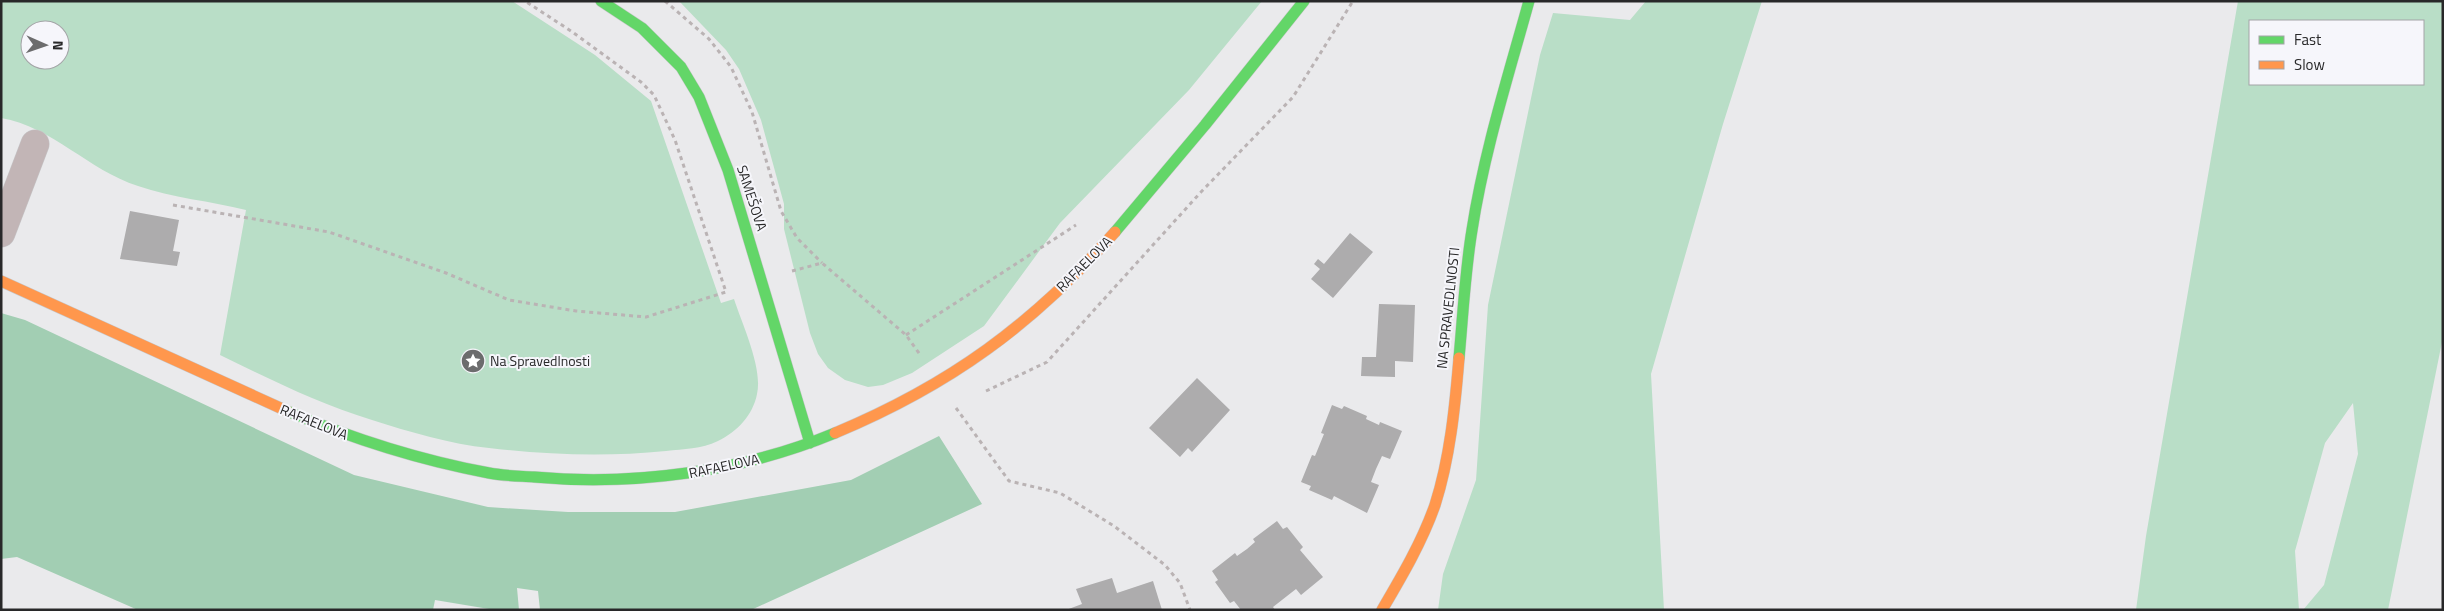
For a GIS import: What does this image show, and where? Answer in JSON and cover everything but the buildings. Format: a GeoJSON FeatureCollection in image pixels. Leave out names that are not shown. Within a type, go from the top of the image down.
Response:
{"type":"FeatureCollection","features":[{"type":"Feature","properties":{"kind":"main road","name":"SAMEŠOVA"},"geometry":{"type":"LineString","coordinates":[[601,1],[642,28],[681,68],[699,97],[728,170],[810,443]]}},
{"type":"Feature","properties":{"kind":"main road","name":"RAFAELOVA"},"geometry":{"type":"LineString","coordinates":[[1,281],[305,419],[395,451],[457,467],[535,478],[616,480],[716,470],[810,443],[885,413],[941,384],[1024,323],[1100,249],[1201,132],[1304,1]]}},
{"type":"Feature","properties":{"kind":"main road","name":"NA SPRAVEDLNOSTI"},"geometry":{"type":"LineString","coordinates":[[1382,610],[1407,571],[1424,534],[1445,467],[1452,428],[1462,302],[1472,228],[1492,127],[1529,1]]}},
{"type":"Feature","properties":{"kind":"street"},"geometry":{"type":"LineString","coordinates":[[1,233],[35,144]]}},
{"type":"Feature","properties":{"kind":"path"},"geometry":{"type":"LineString","coordinates":[[173,205],[329,232],[446,273],[509,300],[576,311],[646,317],[726,292],[674,140],[654,95],[641,82],[571,31],[525,1]]}},
{"type":"Feature","properties":{"kind":"path"},"geometry":{"type":"LineString","coordinates":[[665,1],[719,50],[731,67],[752,112],[781,212],[797,238],[822,264],[906,335],[926,363]]}},
{"type":"Feature","properties":{"kind":"path"},"geometry":{"type":"LineString","coordinates":[[980,394],[1047,362],[1201,192],[1293,97],[1353,1]]}},
{"type":"Feature","properties":{"kind":"path"},"geometry":{"type":"LineString","coordinates":[[906,335],[1079,223]]}},
{"type":"Feature","properties":{"kind":"path"},"geometry":{"type":"LineString","coordinates":[[792,272],[822,264]]}},
{"type":"Feature","properties":{"kind":"path"},"geometry":{"type":"LineString","coordinates":[[964,402],[955,406],[1009,481],[1060,493],[1114,526],[1165,565],[1180,583],[1190,610]]}},
{"type":"Feature","properties":{"kind":"green space"},"geometry":{"type":"Polygon","coordinates":[[[1,1],[512,1],[595,55],[651,101],[721,303],[734,299],[746,333],[757,372],[758,383],[755,402],[748,416],[738,428],[712,444],[679,450],[600,455],[533,452],[460,444],[352,414],[294,390],[220,355],[246,210],[164,194],[138,186],[103,170],[54,139],[20,123],[1,118],[1,1]]]}},
{"type":"Feature","properties":{"kind":"green space"},"geometry":{"type":"Polygon","coordinates":[[[679,1],[1262,1],[1189,90],[1060,223],[984,326],[912,373],[883,385],[868,387],[845,380],[828,368],[818,354],[810,333],[784,229],[784,204],[761,120],[739,69],[726,50],[679,1]]]}},
{"type":"Feature","properties":{"kind":"green space"},"geometry":{"type":"Polygon","coordinates":[[[1646,1],[1762,1],[1723,124],[1651,374],[1664,610],[1438,610],[1443,574],[1476,480],[1488,305],[1540,55],[1553,13],[1630,20],[1646,1]]]}},
{"type":"Feature","properties":{"kind":"green space"},"geometry":{"type":"Polygon","coordinates":[[[2238,1],[2443,1],[2443,337],[2388,610],[2303,610],[2324,585],[2358,454],[2353,403],[2325,443],[2295,551],[2299,610],[2136,610],[2146,536],[2238,1]]]}},
{"type":"Feature","properties":{"kind":"green space"},"geometry":{"type":"Polygon","coordinates":[[[1,313],[25,320],[354,475],[488,507],[568,512],[675,512],[851,480],[939,436],[982,504],[751,610],[540,610],[538,591],[517,588],[519,610],[495,610],[435,600],[433,610],[138,610],[17,557],[1,559],[1,313]]]}},
{"type":"Feature","properties":{"kind":"traffic: fast"},"geometry":{"type":"LineString","coordinates":[[601,1],[642,28],[681,67],[699,97],[728,170],[810,443]]}},
{"type":"Feature","properties":{"kind":"traffic: fast"},"geometry":{"type":"LineString","coordinates":[[1115,232],[1205,125],[1304,1]]}},
{"type":"Feature","properties":{"kind":"traffic: fast"},"geometry":{"type":"LineString","coordinates":[[1459,358],[1468,262],[1477,201],[1497,115],[1529,1]]}},
{"type":"Feature","properties":{"kind":"traffic: fast"},"geometry":{"type":"LineString","coordinates":[[287,411],[337,431],[437,462],[500,475],[572,479],[649,477],[687,473],[763,458],[835,433]]}},
{"type":"Feature","properties":{"kind":"traffic: slow"},"geometry":{"type":"LineString","coordinates":[[835,433],[916,394],[952,373],[987,349],[1052,296],[1115,232]]}},
{"type":"Feature","properties":{"kind":"traffic: slow"},"geometry":{"type":"LineString","coordinates":[[1,281],[287,411]]}},
{"type":"Feature","properties":{"kind":"traffic: slow"},"geometry":{"type":"LineString","coordinates":[[1382,610],[1418,546],[1435,505],[1448,451],[1454,414],[1459,358]]}},
{"type":"Feature","properties":{"kind":"place","name":"Na Spravedlnosti"},"geometry":{"type":"Point","coordinates":[473,361]}}]}
